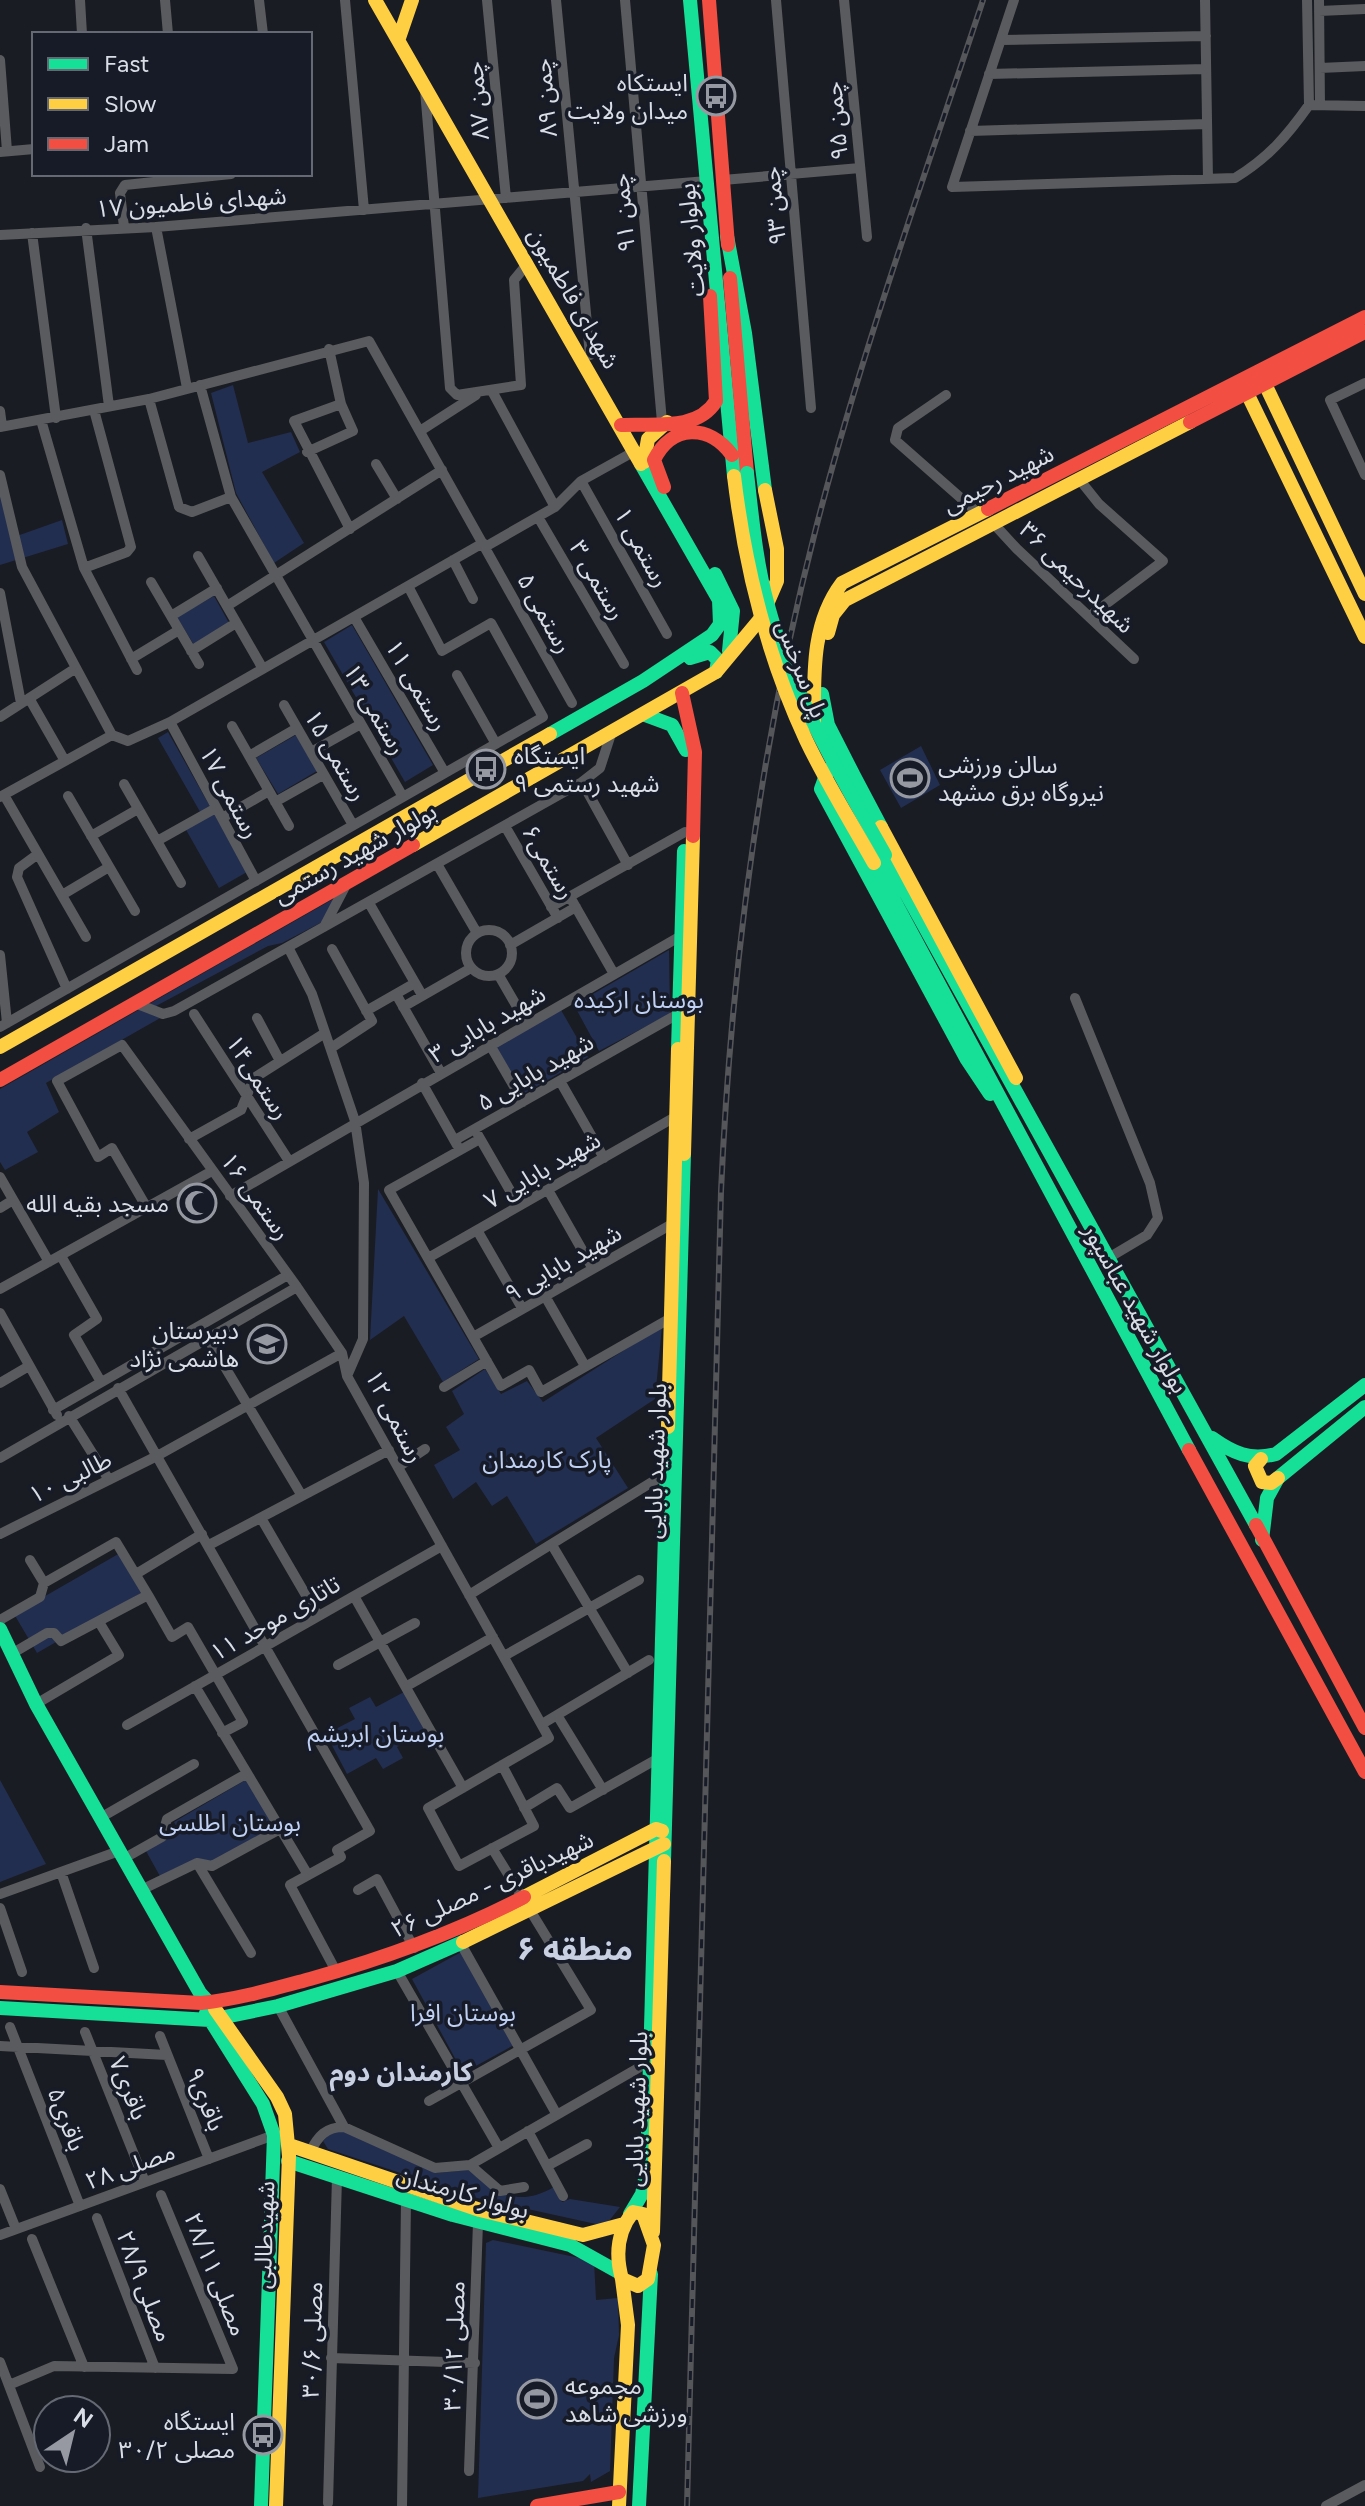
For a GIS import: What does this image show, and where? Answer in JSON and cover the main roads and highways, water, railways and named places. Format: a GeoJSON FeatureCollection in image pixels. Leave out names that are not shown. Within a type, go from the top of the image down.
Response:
{"type":"FeatureCollection","features":[{"type":"Feature","properties":{"kind":"railway"},"geometry":{"type":"LineString","coordinates":[[687,2506],[721,1191],[741,940],[764,774],[796,610],[816,528],[874,329],[983,0]]}},
{"type":"Feature","properties":{"kind":"place","name":"ایستکاه میدان ولایت"},"geometry":{"type":"Point","coordinates":[716,96]}},
{"type":"Feature","properties":{"kind":"place","name":"ایستگاه شهید رستمی ۹"},"geometry":{"type":"Point","coordinates":[486,769]}},
{"type":"Feature","properties":{"kind":"place","name":"سالن ورزشی نیروگاه برق مشهد"},"geometry":{"type":"Point","coordinates":[910,778]}},
{"type":"Feature","properties":{"kind":"place","name":"مسجد بقیه الله"},"geometry":{"type":"Point","coordinates":[197,1203]}},
{"type":"Feature","properties":{"kind":"place","name":"دبیرستان هاشمی نژاد"},"geometry":{"type":"Point","coordinates":[267,1344]}},
{"type":"Feature","properties":{"kind":"place","name":"مجموعه ورزشی شاهد"},"geometry":{"type":"Point","coordinates":[537,2399]}},
{"type":"Feature","properties":{"kind":"place","name":"ایستگاه مصلی ۳۰/۲"},"geometry":{"type":"Point","coordinates":[263,2435]}},
{"type":"Feature","properties":{"kind":"district","name":"منطقه ۶"},"geometry":{"type":"Point","coordinates":[575,1949]}},
{"type":"Feature","properties":{"kind":"district","name":"کارمندان دوم"},"geometry":{"type":"Point","coordinates":[401,2072]}},
{"type":"Feature","properties":{"kind":"park label","name":"بوستان ارکیده"},"geometry":{"type":"Point","coordinates":[639,999]}},
{"type":"Feature","properties":{"kind":"park label","name":"پارک کارمندان"},"geometry":{"type":"Point","coordinates":[547,1459]}},
{"type":"Feature","properties":{"kind":"park label","name":"بوستان ابریشم"},"geometry":{"type":"Point","coordinates":[376,1733]}},
{"type":"Feature","properties":{"kind":"park label","name":"بوستان اطلسی"},"geometry":{"type":"Point","coordinates":[230,1822]}},
{"type":"Feature","properties":{"kind":"park label","name":"بوستان افرا"},"geometry":{"type":"Point","coordinates":[463,2012]}}]}
